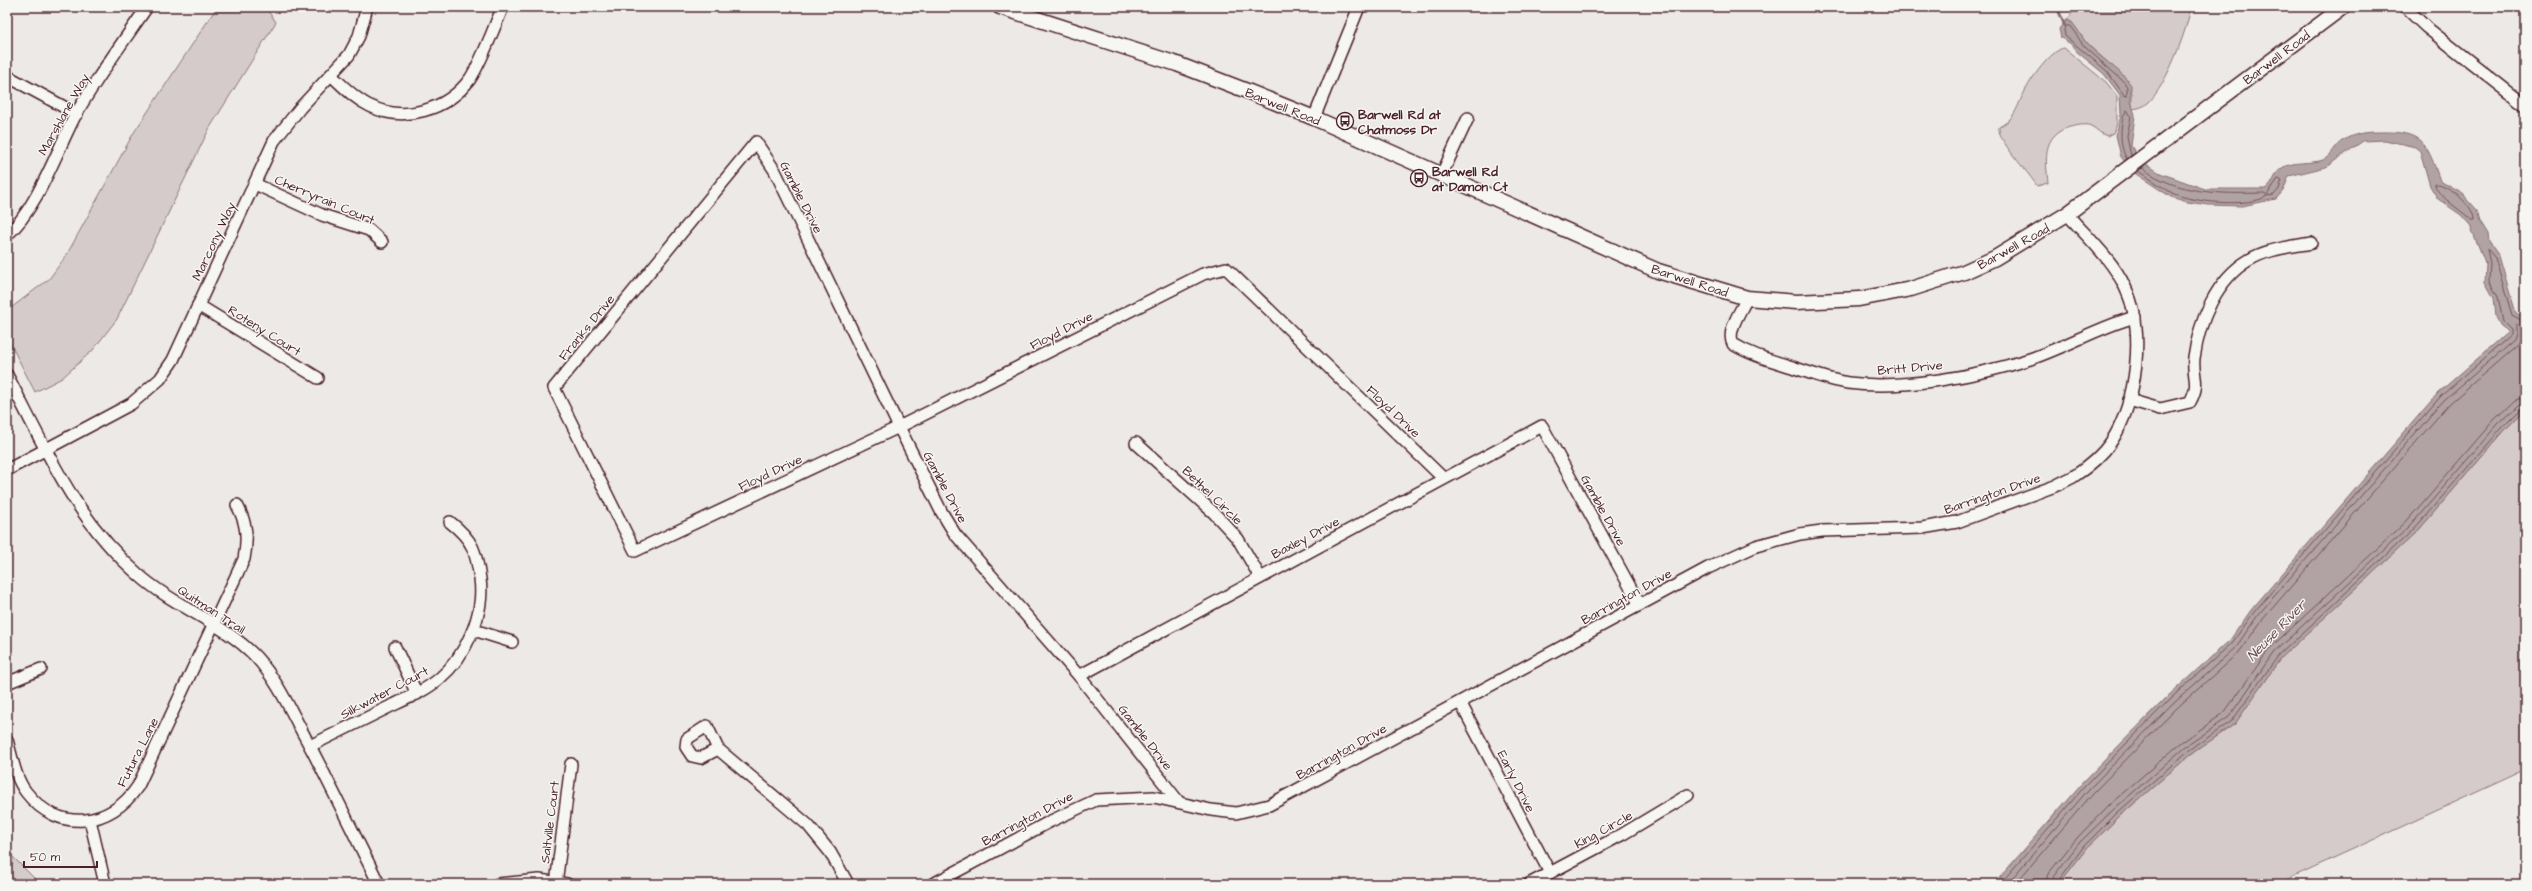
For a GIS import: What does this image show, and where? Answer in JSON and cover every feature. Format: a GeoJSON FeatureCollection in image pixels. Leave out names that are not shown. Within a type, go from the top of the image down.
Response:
{"type":"FeatureCollection","features":[{"type":"Feature","properties":{"kind":"street","name":"Marshlane Way"},"geometry":{"type":"LineString","coordinates":[[7,236],[19,223],[77,114],[107,64],[147,7]]}},
{"type":"Feature","properties":{"kind":"street","name":"Marcony Way"},"geometry":{"type":"LineString","coordinates":[[47,451],[131,404],[160,380],[174,360],[274,141],[285,126],[332,76],[349,55],[359,36],[367,7]]}},
{"type":"Feature","properties":{"kind":"street"},"geometry":{"type":"LineString","coordinates":[[332,76],[356,99],[378,110],[404,114],[430,109],[452,96],[471,77],[503,7]]}},
{"type":"Feature","properties":{"kind":"street","name":"Barwell Road"},"geometry":{"type":"LineString","coordinates":[[1000,7],[1177,64],[1314,118],[1441,176],[1658,271],[1747,298],[1818,302],[1859,299],[1911,289],[1964,272],[1995,258],[2067,214],[2343,7]]}},
{"type":"Feature","properties":{"kind":"street"},"geometry":{"type":"LineString","coordinates":[[1314,118],[1359,7]]}},
{"type":"Feature","properties":{"kind":"street"},"geometry":{"type":"LineString","coordinates":[[2405,7],[2426,27],[2525,105]]}},
{"type":"Feature","properties":{"kind":"street"},"geometry":{"type":"LineString","coordinates":[[7,76],[77,114]]}},
{"type":"Feature","properties":{"kind":"street"},"geometry":{"type":"LineString","coordinates":[[1441,176],[1468,118]]}},
{"type":"Feature","properties":{"kind":"street","name":"Gamble Drive"},"geometry":{"type":"LineString","coordinates":[[756,142],[775,171],[899,427],[941,511],[955,534],[1079,676],[1178,801]]}},
{"type":"Feature","properties":{"kind":"street","name":"Franks Drive"},"geometry":{"type":"LineString","coordinates":[[636,550],[554,388],[756,142]]}},
{"type":"Feature","properties":{"kind":"street","name":"Cherryrain Court"},"geometry":{"type":"LineString","coordinates":[[255,184],[322,215],[369,230],[382,242]]}},
{"type":"Feature","properties":{"kind":"street","name":"Barrington Drive"},"geometry":{"type":"LineString","coordinates":[[933,884],[1086,804],[1128,796],[1154,796],[1225,812],[1246,812],[1258,809],[1281,800],[1732,556],[1779,539],[1822,531],[1940,526],[1981,514],[2055,486],[2086,468],[2105,450],[2117,432],[2129,400],[2136,356],[2135,317],[2126,288],[2118,274],[2067,214]]}},
{"type":"Feature","properties":{"kind":"street"},"geometry":{"type":"LineString","coordinates":[[2129,400],[2160,409],[2190,402],[2197,390],[2194,360],[2202,322],[2227,278],[2249,260],[2277,249],[2311,243]]}},
{"type":"Feature","properties":{"kind":"street","name":"Floyd Drive"},"geometry":{"type":"LineString","coordinates":[[636,550],[899,427],[1203,274],[1226,268],[1443,478]]}},
{"type":"Feature","properties":{"kind":"street","name":"Britt Drive"},"geometry":{"type":"LineString","coordinates":[[1747,298],[1733,327],[1731,336],[1733,344],[1758,356],[1833,380],[1878,385],[1963,376],[2008,366],[2053,351],[2114,323],[2135,317]]}},
{"type":"Feature","properties":{"kind":"street","name":"Roteny Court"},"geometry":{"type":"LineString","coordinates":[[198,305],[318,378]]}},
{"type":"Feature","properties":{"kind":"street","name":"Quitman Trail"},"geometry":{"type":"LineString","coordinates":[[7,375],[73,500],[89,524],[111,549],[141,577],[213,626],[241,643],[269,673],[310,746],[379,884]]}},
{"type":"Feature","properties":{"kind":"street","name":"Baxley Drive"},"geometry":{"type":"LineString","coordinates":[[1079,676],[1443,478],[1542,426],[1544,429]]}},
{"type":"Feature","properties":{"kind":"street","name":"Gamble Drive"},"geometry":{"type":"LineString","coordinates":[[1544,429],[1640,605]]}},
{"type":"Feature","properties":{"kind":"street","name":"Bethel Circle"},"geometry":{"type":"LineString","coordinates":[[1136,443],[1214,512],[1238,538],[1260,577]]}},
{"type":"Feature","properties":{"kind":"street"},"geometry":{"type":"LineString","coordinates":[[7,470],[47,451]]}},
{"type":"Feature","properties":{"kind":"street","name":"Futura Lane"},"geometry":{"type":"LineString","coordinates":[[7,740],[19,779],[34,802],[62,817],[77,821],[90,820],[120,807],[138,786],[244,559],[247,542],[245,523],[237,505]]}},
{"type":"Feature","properties":{"kind":"street","name":"Silkwater Court"},"geometry":{"type":"LineString","coordinates":[[310,746],[417,694],[439,679],[453,664],[474,630],[481,588],[475,551],[466,534],[450,522]]}},
{"type":"Feature","properties":{"kind":"street"},"geometry":{"type":"LineString","coordinates":[[474,630],[512,642]]}},
{"type":"Feature","properties":{"kind":"street"},"geometry":{"type":"LineString","coordinates":[[394,647],[417,694]]}},
{"type":"Feature","properties":{"kind":"street"},"geometry":{"type":"LineString","coordinates":[[7,684],[41,669]]}},
{"type":"Feature","properties":{"kind":"street","name":"Early Drive"},"geometry":{"type":"LineString","coordinates":[[1460,702],[1550,873]]}},
{"type":"Feature","properties":{"kind":"street"},"geometry":{"type":"LineString","coordinates":[[718,749],[701,758],[692,756],[686,747],[687,739],[707,726],[718,749],[808,825],[830,852],[848,884]]}},
{"type":"Feature","properties":{"kind":"street","name":"Saltville Court"},"geometry":{"type":"LineString","coordinates":[[556,883],[571,764]]}},
{"type":"Feature","properties":{"kind":"street","name":"King Circle"},"geometry":{"type":"LineString","coordinates":[[1530,884],[1623,834],[1688,795]]}},
{"type":"Feature","properties":{"kind":"street"},"geometry":{"type":"LineString","coordinates":[[90,820],[105,884]]}},
{"type":"Feature","properties":{"kind":"street"},"geometry":{"type":"LineString","coordinates":[[498,884],[523,880],[567,884]]}},
{"type":"Feature","properties":{"kind":"shaded area"},"geometry":{"type":"Polygon","coordinates":[[[217,7],[265,7],[276,22],[209,129],[117,319],[93,350],[62,378],[35,392],[7,337],[7,311],[49,279],[66,256],[133,134],[217,7]]]}},
{"type":"Feature","properties":{"kind":"shaded area"},"geometry":{"type":"Polygon","coordinates":[[[2077,7],[2191,7],[2185,29],[2169,71],[2156,94],[2145,105],[2132,109],[2132,93],[2127,79],[2087,44],[2072,22],[2067,20],[2077,7]]]}},
{"type":"Feature","properties":{"kind":"shaded area"},"geometry":{"type":"Polygon","coordinates":[[[2064,48],[2106,82],[2117,96],[2117,124],[2113,133],[2107,136],[2091,126],[2080,125],[2070,127],[2054,136],[2047,149],[2046,157],[2048,183],[2037,186],[2008,148],[2000,133],[1999,127],[2012,117],[2027,87],[2041,66],[2053,54],[2064,48]]]}},
{"type":"Feature","properties":{"kind":"shaded area"},"geometry":{"type":"Polygon","coordinates":[[[2525,410],[2525,770],[2277,884],[2059,884],[2087,848],[2121,815],[2191,754],[2235,724],[2280,659],[2417,532],[2505,430],[2525,410]]]}},
{"type":"Feature","properties":{"kind":"shaded area"},"geometry":{"type":"Polygon","coordinates":[[[7,851],[38,882],[39,884],[7,884],[7,851]]]}},
{"type":"Feature","properties":{"kind":"water","name":"Neuse River"},"geometry":{"type":"Polygon","coordinates":[[[2066,20],[2075,26],[2096,53],[2121,73],[2131,85],[2131,101],[2135,115],[2131,146],[2141,161],[2160,173],[2205,189],[2266,189],[2282,168],[2296,163],[2323,160],[2337,145],[2351,136],[2375,132],[2394,132],[2406,134],[2421,142],[2431,157],[2440,181],[2463,194],[2477,210],[2480,221],[2488,234],[2489,242],[2499,256],[2516,313],[2525,318],[2525,410],[2505,430],[2417,532],[2280,659],[2235,724],[2191,754],[2121,815],[2087,848],[2059,884],[1994,884],[2082,783],[2168,696],[2230,640],[2251,610],[2438,393],[2508,332],[2500,325],[2496,317],[2494,298],[2485,282],[2486,265],[2470,225],[2461,215],[2438,199],[2430,186],[2420,151],[2415,147],[2385,140],[2363,141],[2326,167],[2289,176],[2283,191],[2276,199],[2242,206],[2209,205],[2187,202],[2171,197],[2136,174],[2121,157],[2116,135],[2121,115],[2120,95],[2104,74],[2076,51],[2071,44],[2061,38],[2059,29],[2066,20]]]}},
{"type":"Feature","properties":{"kind":"water"},"geometry":{"type":"Polygon","coordinates":[[[1691,879],[1705,880],[1714,884],[1665,884],[1691,879]]]}},
{"type":"Feature","properties":{"kind":"waterway"},"geometry":{"type":"LineString","coordinates":[[2057,7],[2065,26]]}},
{"type":"Feature","properties":{"kind":"place","name":"Barwell Rd at Chatmoss Dr"},"geometry":{"type":"Point","coordinates":[1345,121]}},
{"type":"Feature","properties":{"kind":"place","name":"Barwell Rd at Damon Ct"},"geometry":{"type":"Point","coordinates":[1419,178]}}]}
